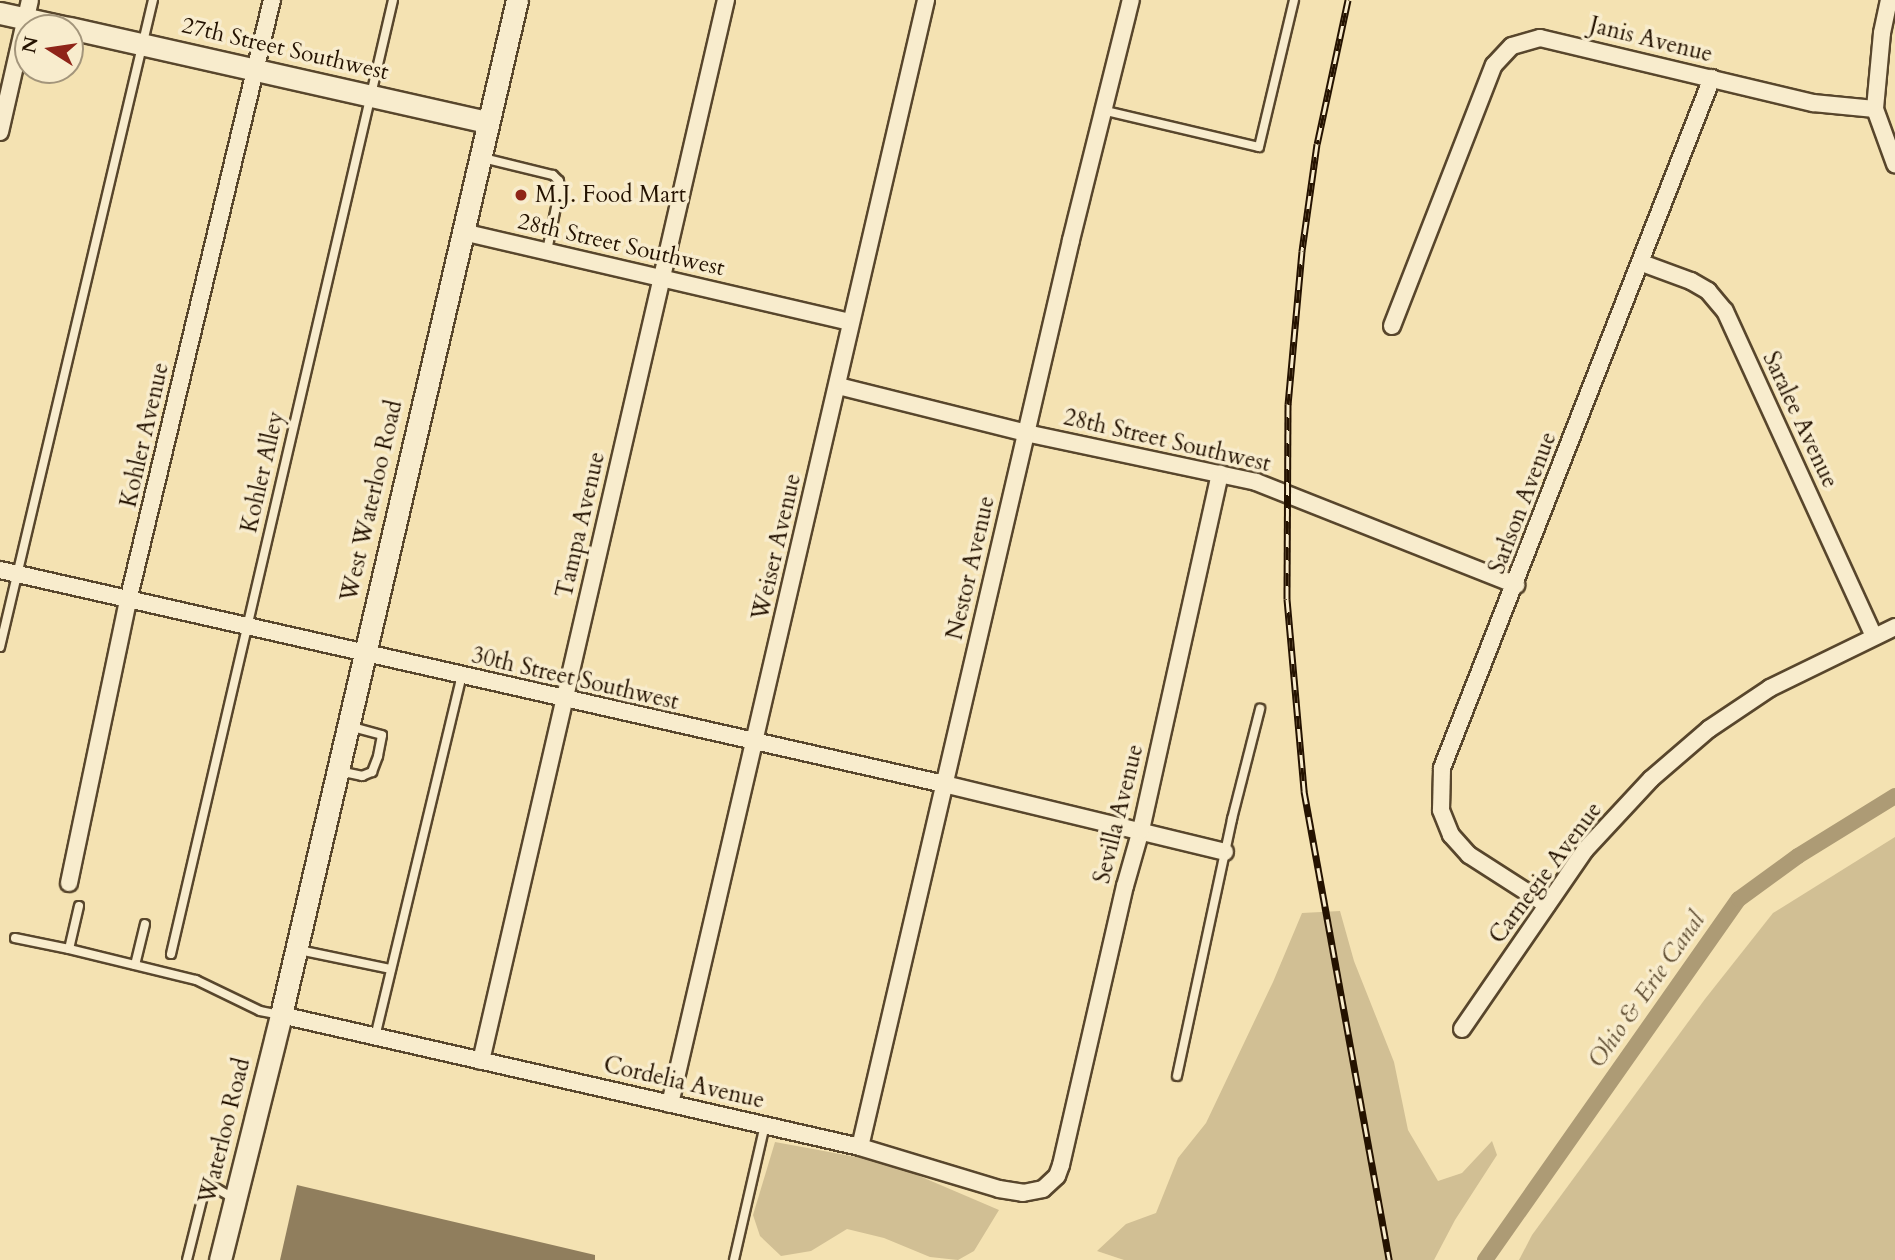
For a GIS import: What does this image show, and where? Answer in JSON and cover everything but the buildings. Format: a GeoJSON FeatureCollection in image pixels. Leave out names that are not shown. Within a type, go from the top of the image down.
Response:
{"type":"FeatureCollection","features":[{"type":"Feature","properties":{"kind":"main road","name":"West Waterloo Road"},"geometry":{"type":"LineString","coordinates":[[281,1015],[517,0]]}},
{"type":"Feature","properties":{"kind":"main road","name":"27th Street Southwest"},"geometry":{"type":"LineString","coordinates":[[0,13],[28,10]]}},
{"type":"Feature","properties":{"kind":"main road","name":"27th Street Southwest"},"geometry":{"type":"LineString","coordinates":[[84,31],[487,122]]}},
{"type":"Feature","properties":{"kind":"main road","name":"Waterloo Road"},"geometry":{"type":"LineString","coordinates":[[220,1260],[281,1015]]}},
{"type":"Feature","properties":{"kind":"street","name":"Kohler Avenue"},"geometry":{"type":"LineString","coordinates":[[69,883],[128,601],[272,0]]}},
{"type":"Feature","properties":{"kind":"street","name":"Tampa Avenue"},"geometry":{"type":"LineString","coordinates":[[481,1061],[726,0]]}},
{"type":"Feature","properties":{"kind":"street","name":"Weiser Avenue"},"geometry":{"type":"LineString","coordinates":[[670,1104],[926,0]]}},
{"type":"Feature","properties":{"kind":"street","name":"Nestor Avenue"},"geometry":{"type":"LineString","coordinates":[[860,1147],[1130,0]]}},
{"type":"Feature","properties":{"kind":"street"},"geometry":{"type":"LineString","coordinates":[[1889,0],[1882,33],[1875,109],[1895,164]]}},
{"type":"Feature","properties":{"kind":"street"},"geometry":{"type":"LineString","coordinates":[[0,132],[28,10]]}},
{"type":"Feature","properties":{"kind":"street","name":"Janis Avenue"},"geometry":{"type":"LineString","coordinates":[[1392,326],[1494,65],[1505,52],[1528,39],[1540,38],[1813,103],[1875,109]]}},
{"type":"Feature","properties":{"kind":"street","name":"Sarlson Avenue"},"geometry":{"type":"LineString","coordinates":[[1547,905],[1460,846],[1445,823],[1439,796],[1442,768],[1643,263],[1713,78]]}},
{"type":"Feature","properties":{"kind":"street","name":"28th Street Southwest"},"geometry":{"type":"LineString","coordinates":[[464,232],[850,322]]}},
{"type":"Feature","properties":{"kind":"street","name":"Saralee Avenue"},"geometry":{"type":"LineString","coordinates":[[1643,263],[1692,281],[1708,291],[1725,311],[1874,636]]}},
{"type":"Feature","properties":{"kind":"street","name":"28th Street Southwest"},"geometry":{"type":"LineString","coordinates":[[838,386],[1026,433],[1256,482],[1516,585]]}},
{"type":"Feature","properties":{"kind":"street","name":"Sevilla Avenue"},"geometry":{"type":"LineString","coordinates":[[1061,1165],[1125,886],[1141,831],[1220,474]]}},
{"type":"Feature","properties":{"kind":"street","name":"30th Street Southwest"},"geometry":{"type":"LineString","coordinates":[[0,570],[944,784],[1225,852]]}},
{"type":"Feature","properties":{"kind":"street","name":"Carnegie Avenue"},"geometry":{"type":"LineString","coordinates":[[1461,1029],[1585,850],[1630,800],[1684,749],[1770,688],[1895,627]]}},
{"type":"Feature","properties":{"kind":"street","name":"Cordelia Avenue"},"geometry":{"type":"LineString","coordinates":[[281,1015],[860,1147],[940,1173],[1023,1194],[1035,1193],[1051,1184],[1061,1165]]}},
{"type":"Feature","properties":{"kind":"lane"},"geometry":{"type":"LineString","coordinates":[[0,647],[153,0]]}},
{"type":"Feature","properties":{"kind":"lane","name":"Kohler Alley"},"geometry":{"type":"LineString","coordinates":[[171,954],[393,0]]}},
{"type":"Feature","properties":{"kind":"lane"},"geometry":{"type":"LineString","coordinates":[[1102,110],[1259,146],[1294,0]]}},
{"type":"Feature","properties":{"kind":"lane"},"geometry":{"type":"LineString","coordinates":[[480,157],[553,175],[559,181],[548,251]]}},
{"type":"Feature","properties":{"kind":"lane"},"geometry":{"type":"LineString","coordinates":[[375,1037],[462,676]]}},
{"type":"Feature","properties":{"kind":"lane"},"geometry":{"type":"LineString","coordinates":[[1177,1076],[1225,852],[1261,709]]}},
{"type":"Feature","properties":{"kind":"lane"},"geometry":{"type":"LineString","coordinates":[[336,770],[362,776],[372,772],[378,756],[382,735],[347,725]]}},
{"type":"Feature","properties":{"kind":"lane"},"geometry":{"type":"LineString","coordinates":[[68,949],[79,906]]}},
{"type":"Feature","properties":{"kind":"lane"},"geometry":{"type":"LineString","coordinates":[[135,965],[145,923]]}},
{"type":"Feature","properties":{"kind":"lane"},"geometry":{"type":"LineString","coordinates":[[15,938],[195,980],[260,1011],[281,1015]]}},
{"type":"Feature","properties":{"kind":"lane"},"geometry":{"type":"LineString","coordinates":[[296,950],[391,969]]}},
{"type":"Feature","properties":{"kind":"lane"},"geometry":{"type":"LineString","coordinates":[[734,1260],[765,1125]]}},
{"type":"Feature","properties":{"kind":"lane"},"geometry":{"type":"LineString","coordinates":[[187,1260],[205,1188],[214,1187],[235,1199]]}},
{"type":"Feature","properties":{"kind":"shaded area"},"geometry":{"type":"Polygon","coordinates":[[[1895,837],[1895,1260],[1519,1260],[1532,1235],[1705,999],[1773,913],[1895,837]]]}},
{"type":"Feature","properties":{"kind":"shaded area"},"geometry":{"type":"Polygon","coordinates":[[[1340,911],[1354,961],[1394,1062],[1408,1130],[1438,1181],[1462,1173],[1492,1141],[1497,1155],[1455,1220],[1434,1260],[1124,1260],[1097,1251],[1126,1224],[1156,1213],[1178,1158],[1206,1123],[1273,982],[1302,913],[1340,911]]]}},
{"type":"Feature","properties":{"kind":"shaded area"},"geometry":{"type":"Polygon","coordinates":[[[775,1142],[889,1163],[999,1210],[974,1251],[958,1260],[930,1257],[884,1238],[847,1229],[811,1251],[781,1256],[760,1236],[753,1215],[775,1142]]]}},
{"type":"Feature","properties":{"kind":"waterway","name":"Ohio & Erie Canal"},"geometry":{"type":"LineString","coordinates":[[1485,1260],[1739,899],[1798,856],[1895,796]]}},
{"type":"Feature","properties":{"kind":"railway"},"geometry":{"type":"LineString","coordinates":[[1348,0],[1317,144],[1302,251],[1288,404],[1287,599],[1304,791],[1389,1260]]}},
{"type":"Feature","properties":{"kind":"place","name":"M.J. Food Mart"},"geometry":{"type":"Point","coordinates":[521,195]}}]}
